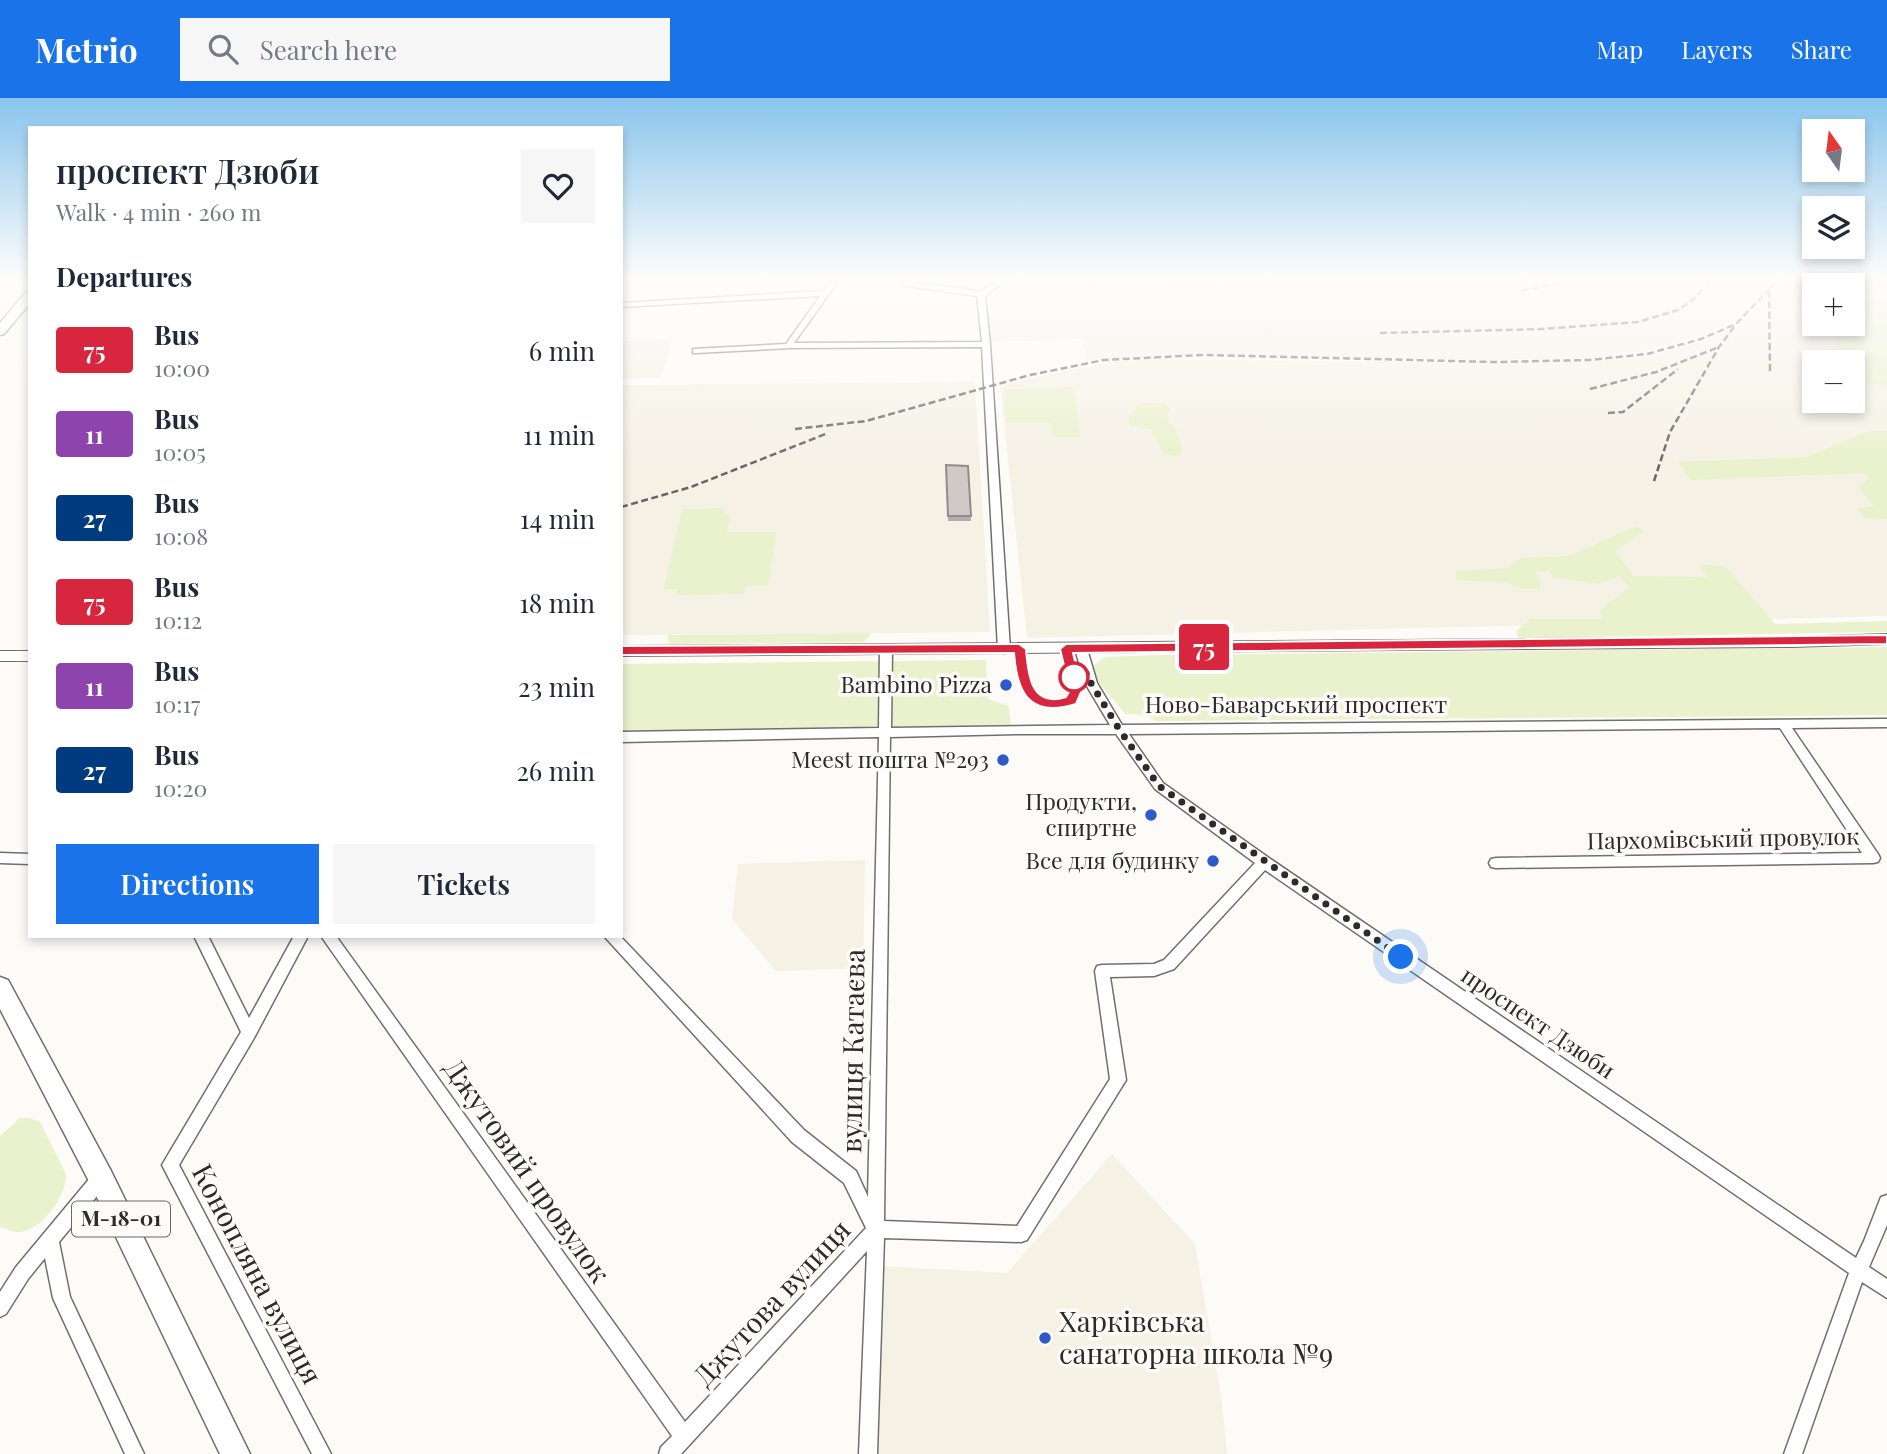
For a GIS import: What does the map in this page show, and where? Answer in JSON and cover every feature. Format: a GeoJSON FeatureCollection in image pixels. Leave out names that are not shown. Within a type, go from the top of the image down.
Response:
{"type":"FeatureCollection","features":[{"type":"Feature","properties":{"kind":"highway","name":"М-18-01"},"geometry":{"type":"LineString","coordinates":[[0,987],[101,1178],[235,1454]]}},
{"type":"Feature","properties":{"kind":"main road"},"geometry":{"type":"LineString","coordinates":[[623,651],[1081,649],[1887,639]]}},
{"type":"Feature","properties":{"kind":"main road"},"geometry":{"type":"LineString","coordinates":[[0,656],[28,656]]}},
{"type":"Feature","properties":{"kind":"street"},"geometry":{"type":"LineString","coordinates":[[790,346],[791,340]]}},
{"type":"Feature","properties":{"kind":"street"},"geometry":{"type":"LineString","coordinates":[[986,340],[1004,649]]}},
{"type":"Feature","properties":{"kind":"street"},"geometry":{"type":"LineString","coordinates":[[696,351],[790,346],[986,344]]}},
{"type":"Feature","properties":{"kind":"street","name":"вулиця Катаєва"},"geometry":{"type":"LineString","coordinates":[[868,1454],[876,1229],[886,649]]}},
{"type":"Feature","properties":{"kind":"street","name":"проспект Дзюби"},"geometry":{"type":"LineString","coordinates":[[1081,649],[1091,683],[1159,786],[1264,862],[1887,1289]]}},
{"type":"Feature","properties":{"kind":"street","name":"Ново-Баварський проспект"},"geometry":{"type":"LineString","coordinates":[[623,737],[1119,729],[1887,723]]}},
{"type":"Feature","properties":{"kind":"street","name":"Пархомівський провулок"},"geometry":{"type":"LineString","coordinates":[[1496,863],[1873,858],[1783,724]]}},
{"type":"Feature","properties":{"kind":"street"},"geometry":{"type":"LineString","coordinates":[[0,858],[28,859]]}},
{"type":"Feature","properties":{"kind":"street","name":"Джутова вулиця"},"geometry":{"type":"LineString","coordinates":[[668,1454],[876,1229],[1021,1234],[1118,1080],[1102,971],[1154,970],[1169,965],[1264,862]]}},
{"type":"Feature","properties":{"kind":"street"},"geometry":{"type":"LineString","coordinates":[[202,938],[249,1032]]}},
{"type":"Feature","properties":{"kind":"street","name":"Конопляна вулиця"},"geometry":{"type":"LineString","coordinates":[[300,938],[249,1032],[170,1165],[322,1454]]}},
{"type":"Feature","properties":{"kind":"street","name":"Джутовий провулок"},"geometry":{"type":"LineString","coordinates":[[329,938],[684,1437]]}},
{"type":"Feature","properties":{"kind":"street"},"geometry":{"type":"LineString","coordinates":[[613,938],[798,1136],[850,1177],[876,1229]]}},
{"type":"Feature","properties":{"kind":"street"},"geometry":{"type":"LineString","coordinates":[[0,1308],[22,1273],[101,1178]]}},
{"type":"Feature","properties":{"kind":"street"},"geometry":{"type":"LineString","coordinates":[[1793,1454],[1858,1270],[1871,1246],[1887,1203]]}},
{"type":"Feature","properties":{"kind":"street"},"geometry":{"type":"LineString","coordinates":[[50,1240],[62,1298],[135,1454]]}},
{"type":"Feature","properties":{"kind":"shaded area"},"geometry":{"type":"Polygon","coordinates":[[[672,340],[661,378],[623,379],[623,341],[672,340]]]}},
{"type":"Feature","properties":{"kind":"shaded area"},"geometry":{"type":"Polygon","coordinates":[[[990,340],[1043,340],[990,342],[990,340]]]}},
{"type":"Feature","properties":{"kind":"shaded area"},"geometry":{"type":"Polygon","coordinates":[[[1082,340],[1686,340],[1646,351],[1588,358],[1490,360],[1201,354],[1086,361],[1082,340]]]}},
{"type":"Feature","properties":{"kind":"shaded area"},"geometry":{"type":"Polygon","coordinates":[[[1704,340],[1887,340],[1887,616],[1027,638],[1000,385],[1108,362],[1151,359],[1492,363],[1588,362],[1647,356],[1704,340]]]}},
{"type":"Feature","properties":{"kind":"shaded area"},"geometry":{"type":"Polygon","coordinates":[[[975,382],[990,632],[623,635],[623,385],[975,382]]]}},
{"type":"Feature","properties":{"kind":"shaded area"},"geometry":{"type":"Polygon","coordinates":[[[865,860],[863,968],[776,971],[732,919],[738,864],[865,860]]]}},
{"type":"Feature","properties":{"kind":"shaded area","name":"Харківська санаторна школа №9"},"geometry":{"type":"Polygon","coordinates":[[[1112,1154],[1195,1244],[1222,1403],[1227,1454],[875,1454],[881,1266],[1007,1273],[1112,1154]]]}},
{"type":"Feature","properties":{"kind":"green space"},"geometry":{"type":"Polygon","coordinates":[[[1834,340],[1887,340],[1887,387],[1865,383],[1865,350],[1837,350],[1834,340]]]}},
{"type":"Feature","properties":{"kind":"green space"},"geometry":{"type":"Polygon","coordinates":[[[1074,387],[1080,437],[1052,437],[1051,423],[1006,423],[1003,389],[1074,387]]]}},
{"type":"Feature","properties":{"kind":"green space"},"geometry":{"type":"Polygon","coordinates":[[[1165,403],[1170,408],[1167,420],[1176,429],[1182,450],[1177,457],[1163,453],[1151,429],[1130,426],[1128,418],[1137,405],[1165,403]]]}},
{"type":"Feature","properties":{"kind":"green space"},"geometry":{"type":"Polygon","coordinates":[[[1868,431],[1887,431],[1887,519],[1864,518],[1857,509],[1874,506],[1858,487],[1869,478],[1865,473],[1691,480],[1678,462],[1806,457],[1868,431]]]}},
{"type":"Feature","properties":{"kind":"green space"},"geometry":{"type":"Polygon","coordinates":[[[725,508],[724,514],[730,514],[727,532],[776,532],[768,585],[745,586],[744,594],[676,595],[677,589],[664,589],[682,509],[725,508]]]}},
{"type":"Feature","properties":{"kind":"green space"},"geometry":{"type":"Polygon","coordinates":[[[1635,527],[1644,531],[1615,551],[1633,576],[1707,577],[1699,564],[1726,567],[1775,624],[1887,621],[1887,632],[1518,638],[1516,631],[1531,619],[1603,619],[1600,610],[1630,587],[1618,576],[1599,584],[1553,577],[1549,571],[1535,572],[1540,580],[1540,588],[1523,589],[1509,583],[1456,580],[1456,571],[1508,568],[1521,558],[1569,556],[1635,527]]]}},
{"type":"Feature","properties":{"kind":"green space"},"geometry":{"type":"Polygon","coordinates":[[[872,633],[864,642],[669,644],[667,635],[872,633]]]}},
{"type":"Feature","properties":{"kind":"green space"},"geometry":{"type":"Polygon","coordinates":[[[1887,647],[1887,715],[1156,721],[1145,715],[1125,714],[1090,668],[1105,657],[1161,655],[1887,647]]]}},
{"type":"Feature","properties":{"kind":"green space"},"geometry":{"type":"Polygon","coordinates":[[[986,660],[988,699],[1009,706],[1011,726],[623,733],[623,664],[986,660]]]}},
{"type":"Feature","properties":{"kind":"green space"},"geometry":{"type":"Polygon","coordinates":[[[20,1118],[40,1122],[66,1174],[62,1192],[52,1210],[37,1225],[18,1232],[0,1227],[0,1136],[20,1118]]]}},
{"type":"Feature","properties":{"kind":"building"},"geometry":{"type":"Polygon","coordinates":[[[946,465],[968,466],[971,516],[948,516],[946,465]]]}},
{"type":"Feature","properties":{"kind":"railway"},"geometry":{"type":"LineString","coordinates":[[795,429],[866,421],[1030,375],[1104,360],[1202,355],[1495,362],[1589,360],[1647,354],[1696,340]]}},
{"type":"Feature","properties":{"kind":"railway"},"geometry":{"type":"LineString","coordinates":[[1719,347],[1724,340]]}},
{"type":"Feature","properties":{"kind":"railway"},"geometry":{"type":"LineString","coordinates":[[1770,340],[1770,371]]}},
{"type":"Feature","properties":{"kind":"railway"},"geometry":{"type":"LineString","coordinates":[[1590,389],[1656,372],[1719,347]]}},
{"type":"Feature","properties":{"kind":"railway"},"geometry":{"type":"LineString","coordinates":[[1654,481],[1670,432],[1719,347]]}},
{"type":"Feature","properties":{"kind":"railway"},"geometry":{"type":"LineString","coordinates":[[1608,413],[1623,412],[1678,369]]}},
{"type":"Feature","properties":{"kind":"railway"},"geometry":{"type":"LineString","coordinates":[[623,506],[691,487],[828,433]]}},
{"type":"Feature","properties":{"kind":"bus line","name":"75"},"geometry":{"type":"LineString","coordinates":[[623,651],[1019,649],[1021,671],[1030,694],[1037,701],[1056,705],[1066,704],[1075,696],[1075,680],[1066,649],[1887,639]]}},
{"type":"Feature","properties":{"kind":"place","name":"Bambino Pizza"},"geometry":{"type":"Point","coordinates":[1006,685]}},
{"type":"Feature","properties":{"kind":"place","name":"Meest пошта №293"},"geometry":{"type":"Point","coordinates":[1003,760]}},
{"type":"Feature","properties":{"kind":"place","name":"Продукти, спиртне"},"geometry":{"type":"Point","coordinates":[1151,815]}},
{"type":"Feature","properties":{"kind":"place","name":"Все для будинку"},"geometry":{"type":"Point","coordinates":[1213,861]}},
{"type":"Feature","properties":{"kind":"place","name":"Харківська санаторна школа №9"},"geometry":{"type":"Point","coordinates":[1045,1338]}},
{"type":"Feature","properties":{"kind":"route"},"geometry":{"type":"LineString","coordinates":[[1074,677],[1088,673],[1091,683],[1119,729],[1159,786],[1401,957]]}}]}
